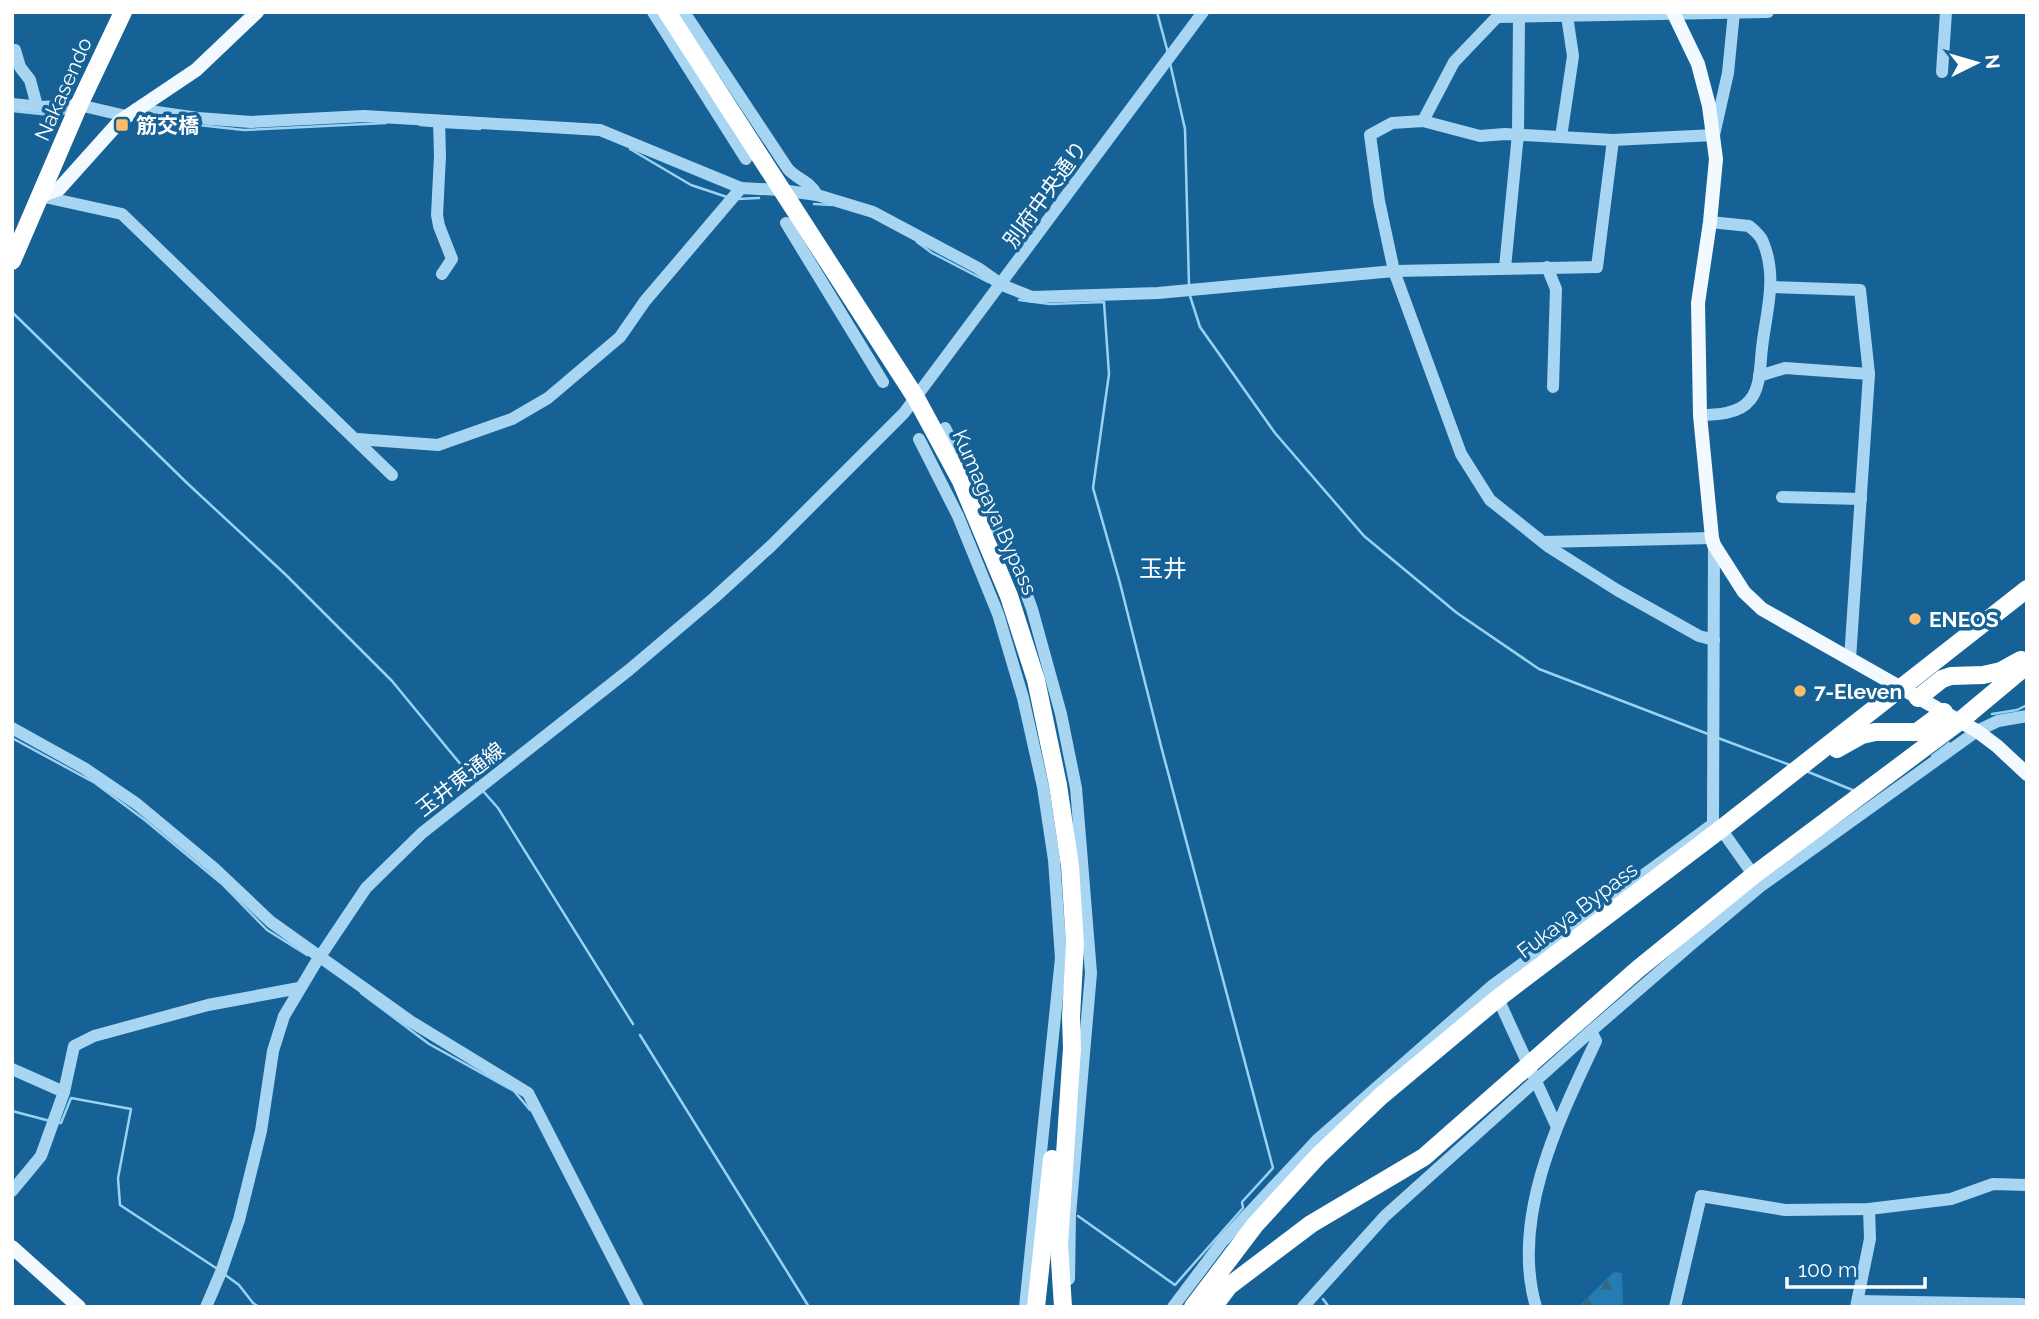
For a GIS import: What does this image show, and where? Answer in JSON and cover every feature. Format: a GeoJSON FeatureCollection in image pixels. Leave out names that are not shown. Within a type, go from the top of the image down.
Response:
{"type":"FeatureCollection","features":[{"type":"Feature","properties":{"kind":"highway","name":"Nakasendo"},"geometry":{"type":"LineString","coordinates":[[12,261],[79,105],[123,12]]}},
{"type":"Feature","properties":{"kind":"highway","name":"Kumagaya Bypass"},"geometry":{"type":"LineString","coordinates":[[667,12],[709,88],[781,190],[916,398],[961,481],[1014,608],[1036,680],[1059,788],[1070,866],[1075,944],[1071,1017]]}},
{"type":"Feature","properties":{"kind":"highway","name":"Fukaya Bypass"},"geometry":{"type":"LineString","coordinates":[[1193,1307],[1255,1225],[1318,1156],[1495,992],[1801,765],[2027,589]]}},
{"type":"Feature","properties":{"kind":"highway"},"geometry":{"type":"LineString","coordinates":[[1918,698],[1941,679],[2001,671],[2027,656]]}},
{"type":"Feature","properties":{"kind":"highway"},"geometry":{"type":"LineString","coordinates":[[1213,1307],[1229,1286],[1311,1224],[1424,1157],[1637,969],[1758,881],[1862,794],[1961,721],[2027,665]]}},
{"type":"Feature","properties":{"kind":"highway"},"geometry":{"type":"LineString","coordinates":[[1801,765],[1875,732],[1917,732],[1944,712]]}},
{"type":"Feature","properties":{"kind":"highway"},"geometry":{"type":"LineString","coordinates":[[1036,1307],[1035,1275],[1063,1056],[1071,1017]]}},
{"type":"Feature","properties":{"kind":"highway"},"geometry":{"type":"LineString","coordinates":[[1065,1294],[1059,1245],[1072,1048],[1071,1017]]}},
{"type":"Feature","properties":{"kind":"main road"},"geometry":{"type":"LineString","coordinates":[[40,196],[59,189],[131,113],[196,70],[257,12]]}},
{"type":"Feature","properties":{"kind":"main road"},"geometry":{"type":"LineString","coordinates":[[1674,13],[1698,64],[1714,135],[1716,159],[1698,303],[1700,415],[1704,476],[1713,542],[1744,592],[1762,609],[1961,721],[1997,746],[2027,774]]}},
{"type":"Feature","properties":{"kind":"main road"},"geometry":{"type":"LineString","coordinates":[[12,1247],[79,1307]]}},
{"type":"Feature","properties":{"kind":"street"},"geometry":{"type":"LineString","coordinates":[[653,12],[709,88],[746,159]]}},
{"type":"Feature","properties":{"kind":"street"},"geometry":{"type":"LineString","coordinates":[[684,12],[788,169],[812,186],[817,195]]}},
{"type":"Feature","properties":{"kind":"street","name":"別府中央通り"},"geometry":{"type":"LineString","coordinates":[[916,398],[1203,12]]}},
{"type":"Feature","properties":{"kind":"street"},"geometry":{"type":"LineString","coordinates":[[1714,640],[1699,636],[1650,610],[1543,542],[1490,500],[1461,454],[1394,271],[1379,201],[1370,135],[1392,123],[1423,121],[1480,136],[1518,134],[1613,140],[1714,135],[1728,72],[1734,12]]}},
{"type":"Feature","properties":{"kind":"street"},"geometry":{"type":"LineString","coordinates":[[1423,121],[1454,62],[1497,15],[1519,17],[1768,12]]}},
{"type":"Feature","properties":{"kind":"street"},"geometry":{"type":"LineString","coordinates":[[1942,72],[1946,12]]}},
{"type":"Feature","properties":{"kind":"street"},"geometry":{"type":"LineString","coordinates":[[1561,137],[1573,56],[1567,16]]}},
{"type":"Feature","properties":{"kind":"street"},"geometry":{"type":"LineString","coordinates":[[1505,268],[1518,134],[1519,17]]}},
{"type":"Feature","properties":{"kind":"street"},"geometry":{"type":"LineString","coordinates":[[12,50],[15,50],[20,67],[30,80],[37,106]]}},
{"type":"Feature","properties":{"kind":"street"},"geometry":{"type":"LineString","coordinates":[[12,104],[79,105],[131,113],[251,122],[364,116],[600,130],[741,188],[817,195],[873,212],[978,268],[1002,285],[1032,297],[1178,290],[1394,271],[1597,267],[1613,140]]}},
{"type":"Feature","properties":{"kind":"street"},"geometry":{"type":"LineString","coordinates":[[439,121],[437,215],[452,259],[442,274]]}},
{"type":"Feature","properties":{"kind":"street"},"geometry":{"type":"LineString","coordinates":[[357,439],[438,445],[512,419],[548,398],[620,337],[645,301],[741,188]]}},
{"type":"Feature","properties":{"kind":"street"},"geometry":{"type":"LineString","coordinates":[[40,196],[122,214],[392,475]]}},
{"type":"Feature","properties":{"kind":"street"},"geometry":{"type":"LineString","coordinates":[[1700,415],[1716,415],[1737,409],[1750,400],[1759,376],[1772,287],[1763,240],[1749,226],[1710,222]]}},
{"type":"Feature","properties":{"kind":"street"},"geometry":{"type":"LineString","coordinates":[[786,223],[826,262],[883,382]]}},
{"type":"Feature","properties":{"kind":"street"},"geometry":{"type":"LineString","coordinates":[[1547,267],[1556,289],[1553,387]]}},
{"type":"Feature","properties":{"kind":"street"},"geometry":{"type":"LineString","coordinates":[[1772,287],[1860,290],[1869,374],[1850,659]]}},
{"type":"Feature","properties":{"kind":"street"},"geometry":{"type":"LineString","coordinates":[[1759,376],[1785,368],[1869,374]]}},
{"type":"Feature","properties":{"kind":"street","name":"玉井東通線"},"geometry":{"type":"LineString","coordinates":[[206,1307],[239,1220],[261,1131],[273,1051],[284,1016],[299,988],[366,888],[422,833],[629,670],[723,590],[848,470],[916,398]]}},
{"type":"Feature","properties":{"kind":"street"},"geometry":{"type":"LineString","coordinates":[[945,428],[1017,568],[1014,608]]}},
{"type":"Feature","properties":{"kind":"street"},"geometry":{"type":"LineString","coordinates":[[919,439],[958,516],[1014,608]]}},
{"type":"Feature","properties":{"kind":"street"},"geometry":{"type":"LineString","coordinates":[[1782,497],[1861,499]]}},
{"type":"Feature","properties":{"kind":"street"},"geometry":{"type":"LineString","coordinates":[[1543,542],[1713,542],[1717,827],[1758,881]]}},
{"type":"Feature","properties":{"kind":"street"},"geometry":{"type":"LineString","coordinates":[[1303,1307],[1385,1216],[1758,881],[1977,731],[1998,721],[2027,716]]}},
{"type":"Feature","properties":{"kind":"street"},"geometry":{"type":"LineString","coordinates":[[12,729],[84,768],[137,804],[214,867],[271,922],[318,959],[410,1021],[528,1093],[638,1307]]}},
{"type":"Feature","properties":{"kind":"street"},"geometry":{"type":"LineString","coordinates":[[1025,1307],[1035,1275],[1061,958],[1054,860],[1059,788]]}},
{"type":"Feature","properties":{"kind":"street"},"geometry":{"type":"LineString","coordinates":[[1059,788],[1091,972],[1065,1294],[1071,1307]]}},
{"type":"Feature","properties":{"kind":"street"},"geometry":{"type":"LineString","coordinates":[[12,1191],[41,1156],[64,1091],[74,1045],[94,1036],[208,1005],[299,988]]}},
{"type":"Feature","properties":{"kind":"street"},"geometry":{"type":"LineString","coordinates":[[1173,1307],[1222,1242],[1317,1140],[1495,992],[1556,1125]]}},
{"type":"Feature","properties":{"kind":"street"},"geometry":{"type":"LineString","coordinates":[[1535,1307],[1531,1293],[1528,1243],[1539,1183],[1556,1125],[1596,1041],[1591,1031]]}},
{"type":"Feature","properties":{"kind":"street"},"geometry":{"type":"LineString","coordinates":[[12,1069],[64,1091]]}},
{"type":"Feature","properties":{"kind":"street"},"geometry":{"type":"LineString","coordinates":[[1675,1307],[1701,1196],[1785,1210],[1869,1209],[1951,1199],[1993,1184],[2027,1185]]}},
{"type":"Feature","properties":{"kind":"street"},"geometry":{"type":"LineString","coordinates":[[1869,1209],[1870,1239],[1857,1304],[2024,1302]]}},
{"type":"Feature","properties":{"kind":"green space"},"geometry":{"type":"Polygon","coordinates":[[[1614,1272],[1622,1273],[1623,1307],[1578,1307],[1614,1272]]]}},
{"type":"Feature","properties":{"kind":"waterway"},"geometry":{"type":"LineString","coordinates":[[1157,12],[1168,53]]}},
{"type":"Feature","properties":{"kind":"waterway"},"geometry":{"type":"LineString","coordinates":[[1170,63],[1185,129],[1189,285]]}},
{"type":"Feature","properties":{"kind":"waterway"},"geometry":{"type":"LineString","coordinates":[[12,111],[51,115],[68,113]]}},
{"type":"Feature","properties":{"kind":"waterway"},"geometry":{"type":"LineString","coordinates":[[134,118],[244,130],[386,123]]}},
{"type":"Feature","properties":{"kind":"waterway"},"geometry":{"type":"LineString","coordinates":[[420,125],[434,126]]}},
{"type":"Feature","properties":{"kind":"waterway"},"geometry":{"type":"LineString","coordinates":[[445,127],[480,129]]}},
{"type":"Feature","properties":{"kind":"waterway"},"geometry":{"type":"LineString","coordinates":[[630,149],[691,185],[727,197]]}},
{"type":"Feature","properties":{"kind":"waterway"},"geometry":{"type":"LineString","coordinates":[[737,199],[759,198]]}},
{"type":"Feature","properties":{"kind":"waterway"},"geometry":{"type":"LineString","coordinates":[[814,204],[832,205]]}},
{"type":"Feature","properties":{"kind":"waterway"},"geometry":{"type":"LineString","coordinates":[[917,242],[932,253],[988,282]]}},
{"type":"Feature","properties":{"kind":"waterway"},"geometry":{"type":"LineString","coordinates":[[1190,296],[1200,327],[1275,433],[1364,536],[1457,613],[1539,669],[1708,734]]}},
{"type":"Feature","properties":{"kind":"waterway"},"geometry":{"type":"LineString","coordinates":[[1019,300],[1050,304],[1104,302],[1109,374],[1093,488],[1273,1168],[1242,1202],[1243,1208],[1175,1285],[1078,1216]]}},
{"type":"Feature","properties":{"kind":"waterway"},"geometry":{"type":"LineString","coordinates":[[12,312],[187,483],[285,574],[392,681],[476,783]]}},
{"type":"Feature","properties":{"kind":"waterway"},"geometry":{"type":"LineString","coordinates":[[1992,714],[2017,710],[2027,705]]}},
{"type":"Feature","properties":{"kind":"waterway"},"geometry":{"type":"LineString","coordinates":[[12,738],[95,783],[222,884],[267,930],[307,955]]}},
{"type":"Feature","properties":{"kind":"waterway"},"geometry":{"type":"LineString","coordinates":[[1718,738],[1790,765]]}},
{"type":"Feature","properties":{"kind":"waterway"},"geometry":{"type":"LineString","coordinates":[[1932,756],[1949,743]]}},
{"type":"Feature","properties":{"kind":"waterway"},"geometry":{"type":"LineString","coordinates":[[1806,771],[1855,791]]}},
{"type":"Feature","properties":{"kind":"waterway"},"geometry":{"type":"LineString","coordinates":[[483,791],[498,808],[633,1024]]}},
{"type":"Feature","properties":{"kind":"waterway"},"geometry":{"type":"LineString","coordinates":[[361,993],[429,1044],[514,1091],[530,1110]]}},
{"type":"Feature","properties":{"kind":"waterway"},"geometry":{"type":"LineString","coordinates":[[640,1035],[809,1307]]}},
{"type":"Feature","properties":{"kind":"waterway"},"geometry":{"type":"LineString","coordinates":[[56,1122],[61,1123],[71,1098],[131,1109],[118,1178],[120,1205],[219,1270]]}},
{"type":"Feature","properties":{"kind":"waterway"},"geometry":{"type":"LineString","coordinates":[[12,1111],[50,1121]]}},
{"type":"Feature","properties":{"kind":"waterway"},"geometry":{"type":"LineString","coordinates":[[224,1274],[239,1285],[259,1307]]}},
{"type":"Feature","properties":{"kind":"waterway"},"geometry":{"type":"LineString","coordinates":[[1323,1299],[1329,1307]]}},
{"type":"Feature","properties":{"kind":"place","name":"筋交橋"},"geometry":{"type":"Point","coordinates":[122,125]}},
{"type":"Feature","properties":{"kind":"place","name":"ENEOS"},"geometry":{"type":"Point","coordinates":[1915,619]}},
{"type":"Feature","properties":{"kind":"place","name":"7-Eleven"},"geometry":{"type":"Point","coordinates":[1800,691]}},
{"type":"Feature","properties":{"kind":"district","name":"玉井"},"geometry":{"type":"Point","coordinates":[1163,568]}}]}
